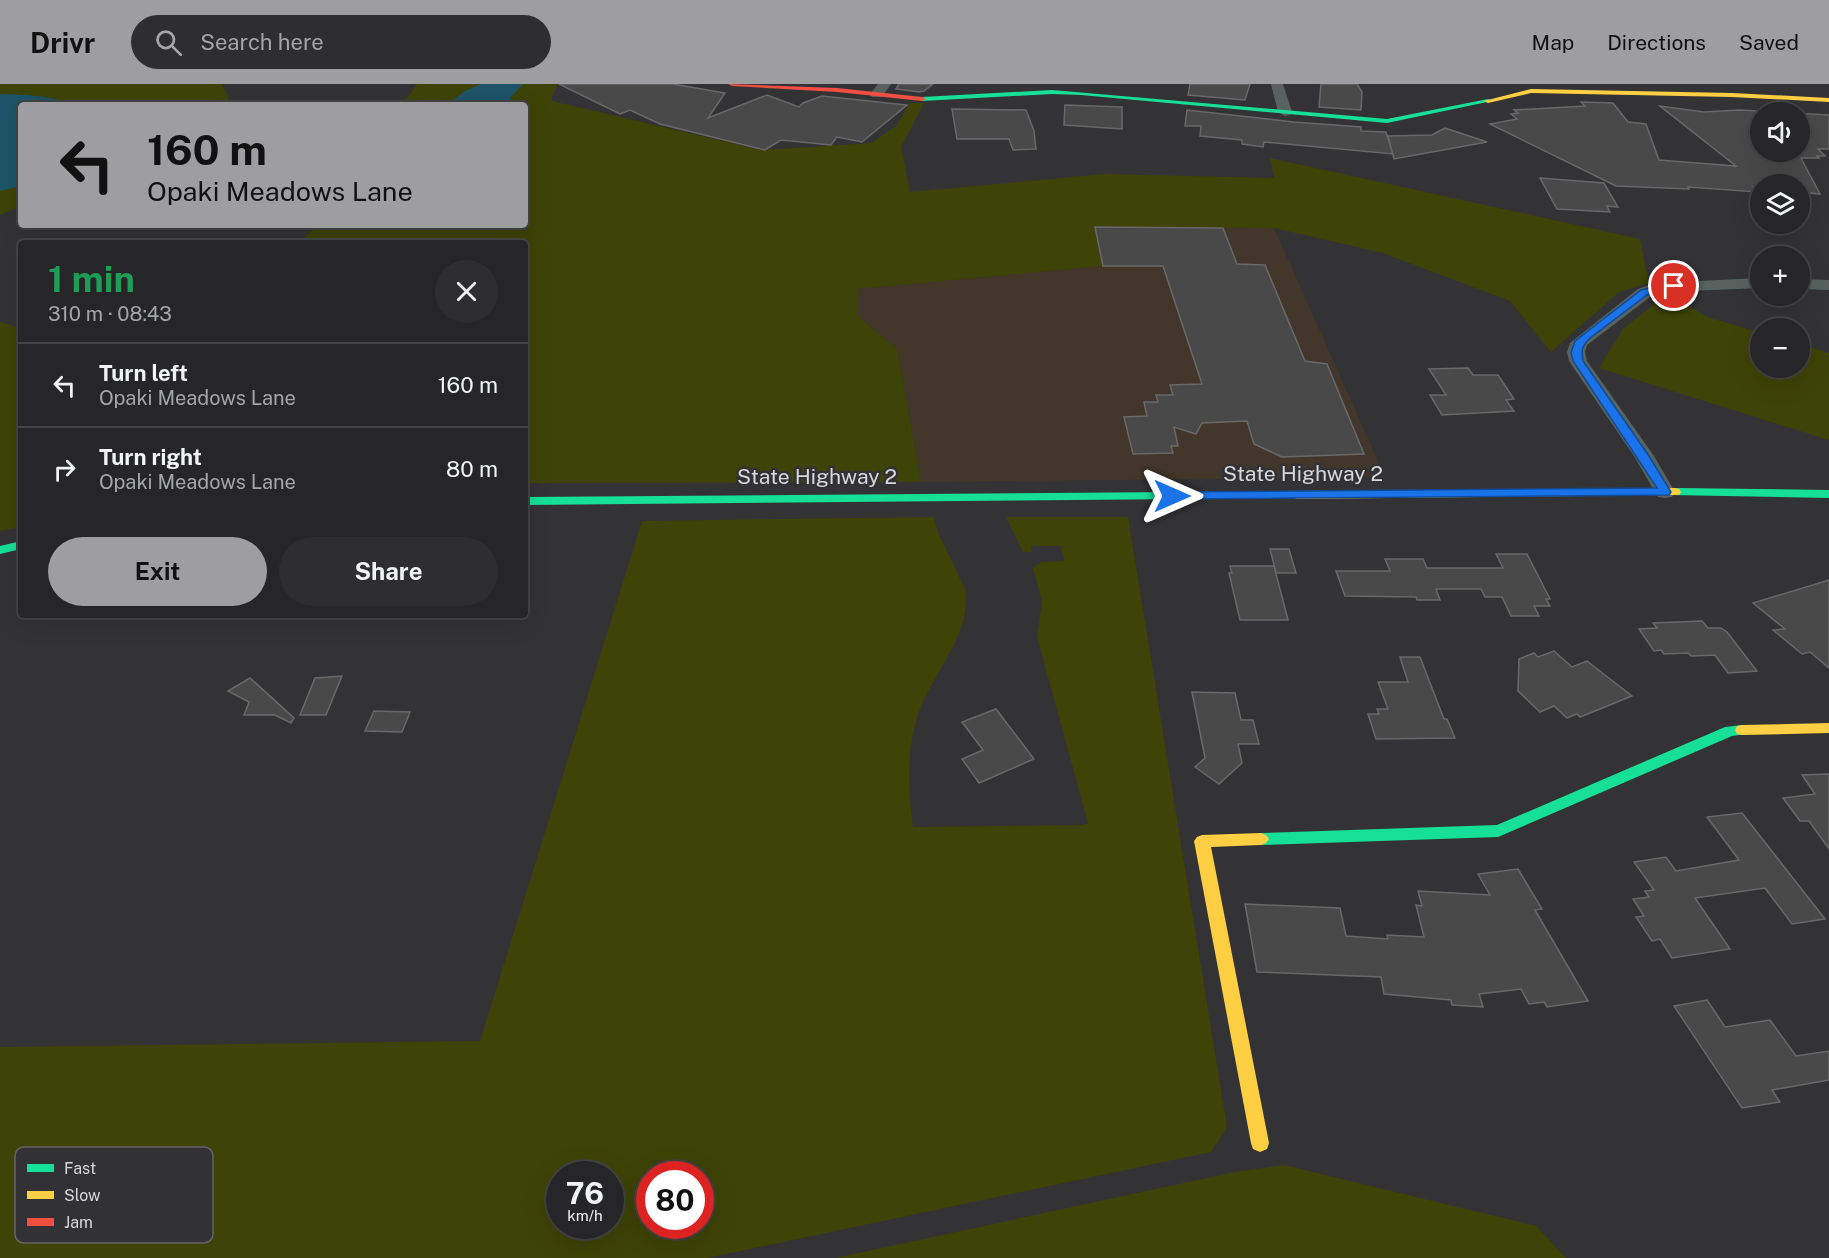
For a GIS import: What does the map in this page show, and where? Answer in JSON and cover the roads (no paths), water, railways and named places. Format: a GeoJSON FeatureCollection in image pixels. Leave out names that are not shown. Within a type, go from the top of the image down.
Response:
{"type":"FeatureCollection","features":[{"type":"Feature","properties":{"kind":"main road"},"geometry":{"type":"LineString","coordinates":[[732,84],[881,89],[934,98],[1052,92],[1081,93],[1394,120],[1531,91],[1732,95],[1829,100]]}},
{"type":"Feature","properties":{"kind":"main road","name":"State Highway 2"},"geometry":{"type":"LineString","coordinates":[[528,501],[1665,492],[1829,494]]}},
{"type":"Feature","properties":{"kind":"main road"},"geometry":{"type":"LineString","coordinates":[[0,550],[18,546]]}},
{"type":"Feature","properties":{"kind":"main road"},"geometry":{"type":"LineString","coordinates":[[1260,1143],[1202,841],[1498,831],[1730,731],[1767,728],[1829,728]]}},
{"type":"Feature","properties":{"kind":"street"},"geometry":{"type":"LineString","coordinates":[[1277,84],[1285,112]]}},
{"type":"Feature","properties":{"kind":"street"},"geometry":{"type":"LineString","coordinates":[[1665,492],[1644,456],[1578,361],[1576,352],[1579,343],[1644,292],[1661,287],[1750,283]]}},
{"type":"Feature","properties":{"kind":"street"},"geometry":{"type":"LineString","coordinates":[[1810,284],[1829,285]]}},
{"type":"Feature","properties":{"kind":"water"},"geometry":{"type":"Polygon","coordinates":[[[481,84],[523,84],[510,98],[512,102],[451,102],[465,91],[481,84]]]}},
{"type":"Feature","properties":{"kind":"water"},"geometry":{"type":"Polygon","coordinates":[[[0,94],[48,97],[66,102],[18,102],[18,187],[0,191],[0,94]]]}}]}
